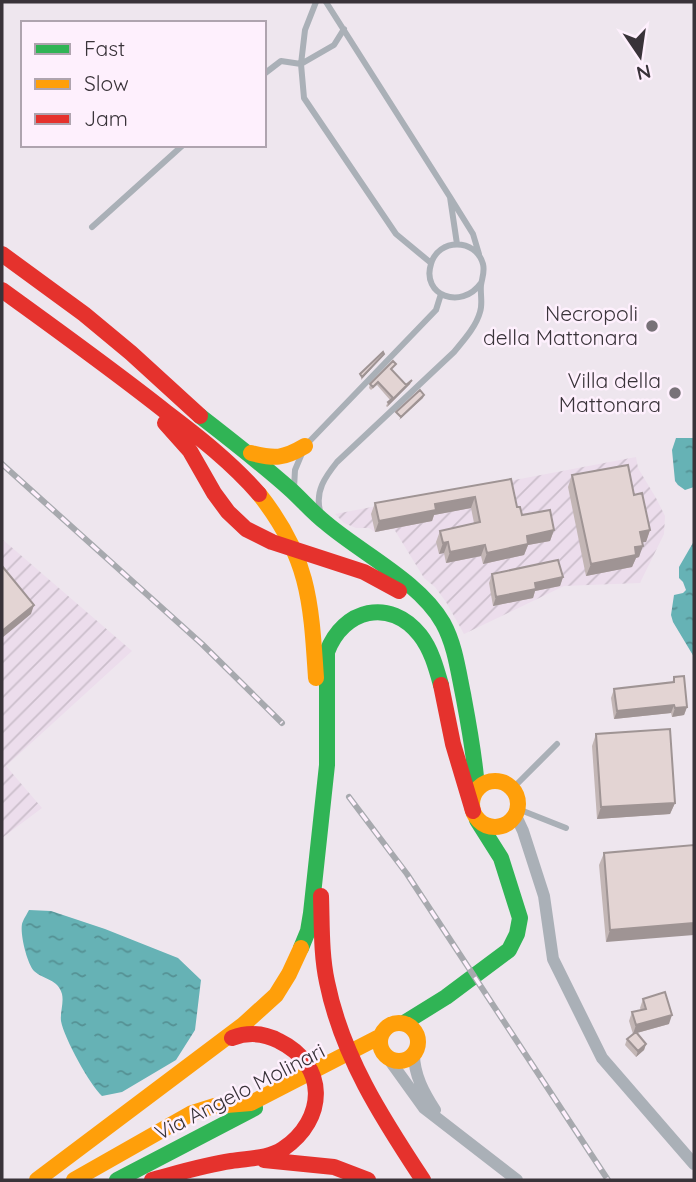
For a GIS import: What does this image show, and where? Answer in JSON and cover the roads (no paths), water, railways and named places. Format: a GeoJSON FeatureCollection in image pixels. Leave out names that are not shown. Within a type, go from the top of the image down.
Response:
{"type":"FeatureCollection","features":[{"type":"Feature","properties":{"kind":"main road"},"geometry":{"type":"LineString","coordinates":[[2,254],[84,314],[191,409],[294,493],[325,523],[423,598],[441,620],[451,640],[457,663],[475,757],[477,789],[472,804],[475,815],[489,827],[502,827],[514,816]]}},
{"type":"Feature","properties":{"kind":"main road"},"geometry":{"type":"LineString","coordinates":[[2,290],[226,460],[263,498],[282,525],[298,557],[312,611],[323,950],[331,999],[351,1062],[391,1132],[423,1180]]}},
{"type":"Feature","properties":{"kind":"main road"},"geometry":{"type":"LineString","coordinates":[[141,393],[190,452],[229,514],[246,528],[270,541],[343,563],[397,589],[434,623],[457,663]]}},
{"type":"Feature","properties":{"kind":"main road"},"geometry":{"type":"LineString","coordinates":[[247,453],[274,459],[287,457],[305,446]]}},
{"type":"Feature","properties":{"kind":"main road"},"geometry":{"type":"LineString","coordinates":[[37,1180],[243,1025],[276,995],[289,974],[308,931],[327,765],[327,652],[331,639],[345,622],[367,612],[383,612],[404,620],[420,634],[429,649],[475,815],[501,859],[520,918],[517,934],[509,950],[446,997],[404,1023],[387,1027],[380,1036],[380,1048],[385,1056],[393,1061],[405,1061],[418,1048],[417,1035],[404,1023]]}},
{"type":"Feature","properties":{"kind":"main road"},"geometry":{"type":"LineString","coordinates":[[475,757],[506,785],[519,802],[501,859]]}},
{"type":"Feature","properties":{"kind":"main road"},"geometry":{"type":"LineString","coordinates":[[477,789],[491,781],[506,785]]}},
{"type":"Feature","properties":{"kind":"main road"},"geometry":{"type":"LineString","coordinates":[[417,1035],[446,997]]}},
{"type":"Feature","properties":{"kind":"main road"},"geometry":{"type":"LineString","coordinates":[[215,1046],[245,1034],[267,1035],[295,1049],[306,1059],[315,1076],[317,1093],[309,1123],[297,1139],[281,1151],[253,1159]]}},
{"type":"Feature","properties":{"kind":"main road","name":"Via Angelo Molinari"},"geometry":{"type":"LineString","coordinates":[[74,1180],[192,1113],[214,1106],[251,1103],[380,1036]]}},
{"type":"Feature","properties":{"kind":"main road","name":"Via Angelo Molinari"},"geometry":{"type":"LineString","coordinates":[[117,1180],[371,1048],[376,1048],[385,1056]]}},
{"type":"Feature","properties":{"kind":"main road"},"geometry":{"type":"LineString","coordinates":[[152,1180],[230,1161],[253,1159],[334,1167],[368,1180]]}},
{"type":"Feature","properties":{"kind":"street"},"geometry":{"type":"LineString","coordinates":[[514,816],[523,831],[544,896],[554,959],[602,1058],[694,1164]]}},
{"type":"Feature","properties":{"kind":"street"},"geometry":{"type":"LineString","coordinates":[[414,1054],[414,1069],[421,1085],[447,1124]]}},
{"type":"Feature","properties":{"kind":"street"},"geometry":{"type":"LineString","coordinates":[[385,1056],[424,1108],[517,1180]]}},
{"type":"Feature","properties":{"kind":"lane"},"geometry":{"type":"LineString","coordinates":[[316,2],[305,30],[301,64],[304,98],[396,234],[431,262]]}},
{"type":"Feature","properties":{"kind":"lane"},"geometry":{"type":"LineString","coordinates":[[326,2],[473,234],[484,274],[476,291],[468,296],[449,298],[434,287],[429,271],[431,262],[441,249],[449,245],[465,245],[479,256]]}},
{"type":"Feature","properties":{"kind":"lane"},"geometry":{"type":"LineString","coordinates":[[266,72],[281,61],[301,64],[334,45],[344,29]]}},
{"type":"Feature","properties":{"kind":"lane"},"geometry":{"type":"LineString","coordinates":[[92,227],[181,147]]}},
{"type":"Feature","properties":{"kind":"lane"},"geometry":{"type":"LineString","coordinates":[[450,197],[457,244]]}},
{"type":"Feature","properties":{"kind":"lane"},"geometry":{"type":"LineString","coordinates":[[325,523],[319,507],[323,480],[337,462],[454,352],[481,312],[481,283]]}},
{"type":"Feature","properties":{"kind":"lane"},"geometry":{"type":"LineString","coordinates":[[294,493],[295,470],[305,446],[436,310],[441,293]]}},
{"type":"Feature","properties":{"kind":"lane"},"geometry":{"type":"LineString","coordinates":[[506,785],[557,744]]}},
{"type":"Feature","properties":{"kind":"lane"},"geometry":{"type":"LineString","coordinates":[[514,816],[566,828]]}},
{"type":"Feature","properties":{"kind":"water"},"geometry":{"type":"Polygon","coordinates":[[[676,438],[694,438],[694,487],[685,490],[675,481],[672,450],[676,438]]]}},
{"type":"Feature","properties":{"kind":"water"},"geometry":{"type":"Polygon","coordinates":[[[694,541],[694,657],[671,615],[674,595],[686,590],[679,578],[679,567],[694,541]]]}},
{"type":"Feature","properties":{"kind":"water"},"geometry":{"type":"Polygon","coordinates":[[[29,910],[51,911],[178,958],[201,980],[195,1030],[176,1060],[122,1092],[102,1096],[85,1072],[63,1029],[60,989],[34,971],[29,962],[22,929],[29,910]]]}},
{"type":"Feature","properties":{"kind":"railway"},"geometry":{"type":"LineString","coordinates":[[2,464],[202,644],[282,723]]}},
{"type":"Feature","properties":{"kind":"railway"},"geometry":{"type":"LineString","coordinates":[[349,797],[407,874],[608,1180]]}},
{"type":"Feature","properties":{"kind":"place","name":"Necropoli della Mattonara"},"geometry":{"type":"Point","coordinates":[652,326]}},
{"type":"Feature","properties":{"kind":"place","name":"Villa della Mattonara"},"geometry":{"type":"Point","coordinates":[675,393]}}]}
